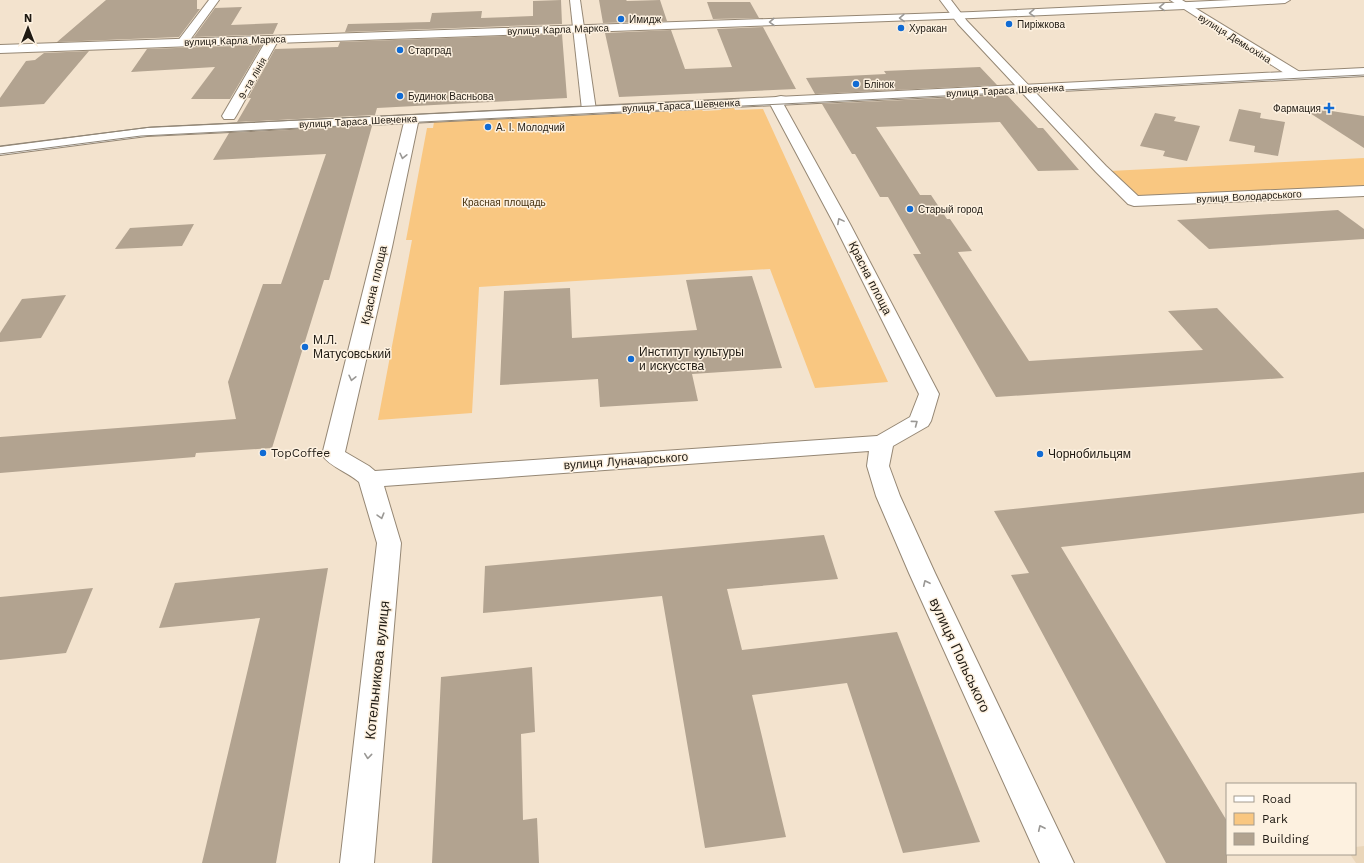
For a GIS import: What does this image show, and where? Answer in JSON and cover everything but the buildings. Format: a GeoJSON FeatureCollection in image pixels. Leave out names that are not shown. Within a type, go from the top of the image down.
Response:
{"type":"FeatureCollection","features":[{"type":"Feature","properties":{"kind":"street"},"geometry":{"type":"LineString","coordinates":[[183,42],[214,0]]}},
{"type":"Feature","properties":{"kind":"street"},"geometry":{"type":"LineString","coordinates":[[575,0],[589,110]]}},
{"type":"Feature","properties":{"kind":"street"},"geometry":{"type":"LineString","coordinates":[[945,0],[959,16],[962,22],[1026,89]]}},
{"type":"Feature","properties":{"kind":"street","name":"вулиця Демьохіна"},"geometry":{"type":"LineString","coordinates":[[1175,0],[1296,75]]}},
{"type":"Feature","properties":{"kind":"street","name":"вулиця Карла Маркса"},"geometry":{"type":"LineString","coordinates":[[0,49],[959,16],[1285,0]]}},
{"type":"Feature","properties":{"kind":"street","name":"9-та лінія"},"geometry":{"type":"LineString","coordinates":[[229,116],[273,39]]}},
{"type":"Feature","properties":{"kind":"street","name":"вулиця Тараса Шевченка"},"geometry":{"type":"LineString","coordinates":[[0,151],[147,132],[1364,72]]}},
{"type":"Feature","properties":{"kind":"street","name":"вулиця Володарського"},"geometry":{"type":"LineString","coordinates":[[1026,89],[1101,169],[1134,201],[1364,191]]}},
{"type":"Feature","properties":{"kind":"street","name":"Красна площа"},"geometry":{"type":"LineString","coordinates":[[781,100],[777,104],[842,224],[929,394],[920,421],[882,444]]}},
{"type":"Feature","properties":{"kind":"street","name":"Красна площа"},"geometry":{"type":"LineString","coordinates":[[370,479],[361,471],[333,455],[383,247],[412,118]]}},
{"type":"Feature","properties":{"kind":"street","name":"вулиця Луначарського"},"geometry":{"type":"LineString","coordinates":[[370,479],[882,444]]}},
{"type":"Feature","properties":{"kind":"street","name":"вулиця Польського"},"geometry":{"type":"LineString","coordinates":[[882,444],[878,466],[888,496],[1057,863]]}},
{"type":"Feature","properties":{"kind":"street","name":"Котельникова вулиця"},"geometry":{"type":"LineString","coordinates":[[358,863],[389,543],[370,479]]}},
{"type":"Feature","properties":{"kind":"shaded area"},"geometry":{"type":"Polygon","coordinates":[[[1364,846],[1364,863],[1356,863],[1351,855],[1356,855],[1356,847],[1364,846]]]}},
{"type":"Feature","properties":{"kind":"green space","name":"Красная площадь"},"geometry":{"type":"Polygon","coordinates":[[[734,108],[735,110],[763,109],[888,382],[815,388],[770,269],[479,287],[472,413],[378,420],[412,240],[406,240],[427,128],[433,128],[434,122],[703,111],[734,108]]]}},
{"type":"Feature","properties":{"kind":"green space"},"geometry":{"type":"Polygon","coordinates":[[[1364,158],[1364,186],[1136,199],[1110,171],[1364,158]]]}},
{"type":"Feature","properties":{"kind":"tram line"},"geometry":{"type":"LineString","coordinates":[[0,154],[141,136],[1364,75]]}},
{"type":"Feature","properties":{"kind":"tram line"},"geometry":{"type":"LineString","coordinates":[[0,146],[151,127],[739,99]]}},
{"type":"Feature","properties":{"kind":"place","name":"Имидж"},"geometry":{"type":"Point","coordinates":[621,19]}},
{"type":"Feature","properties":{"kind":"place","name":"Пиріжкова"},"geometry":{"type":"Point","coordinates":[1009,24]}},
{"type":"Feature","properties":{"kind":"place","name":"Хуракан"},"geometry":{"type":"Point","coordinates":[901,28]}},
{"type":"Feature","properties":{"kind":"place","name":"Старград"},"geometry":{"type":"Point","coordinates":[400,50]}},
{"type":"Feature","properties":{"kind":"place","name":"Блінок"},"geometry":{"type":"Point","coordinates":[856,84]}},
{"type":"Feature","properties":{"kind":"place","name":"Будинок Васньова"},"geometry":{"type":"Point","coordinates":[400,96]}},
{"type":"Feature","properties":{"kind":"place","name":"Фармация"},"geometry":{"type":"Point","coordinates":[1329,108]}},
{"type":"Feature","properties":{"kind":"place","name":"А. І. Молодчий"},"geometry":{"type":"Point","coordinates":[488,127]}},
{"type":"Feature","properties":{"kind":"place","name":"Старый город"},"geometry":{"type":"Point","coordinates":[910,209]}},
{"type":"Feature","properties":{"kind":"place","name":"М.Л. Матусовський"},"geometry":{"type":"Point","coordinates":[305,347]}},
{"type":"Feature","properties":{"kind":"place","name":"Институт культуры и искусства"},"geometry":{"type":"Point","coordinates":[631,359]}},
{"type":"Feature","properties":{"kind":"place","name":"TopCoffee"},"geometry":{"type":"Point","coordinates":[263,453]}},
{"type":"Feature","properties":{"kind":"place","name":"Чорнобильцям"},"geometry":{"type":"Point","coordinates":[1040,454]}}]}
